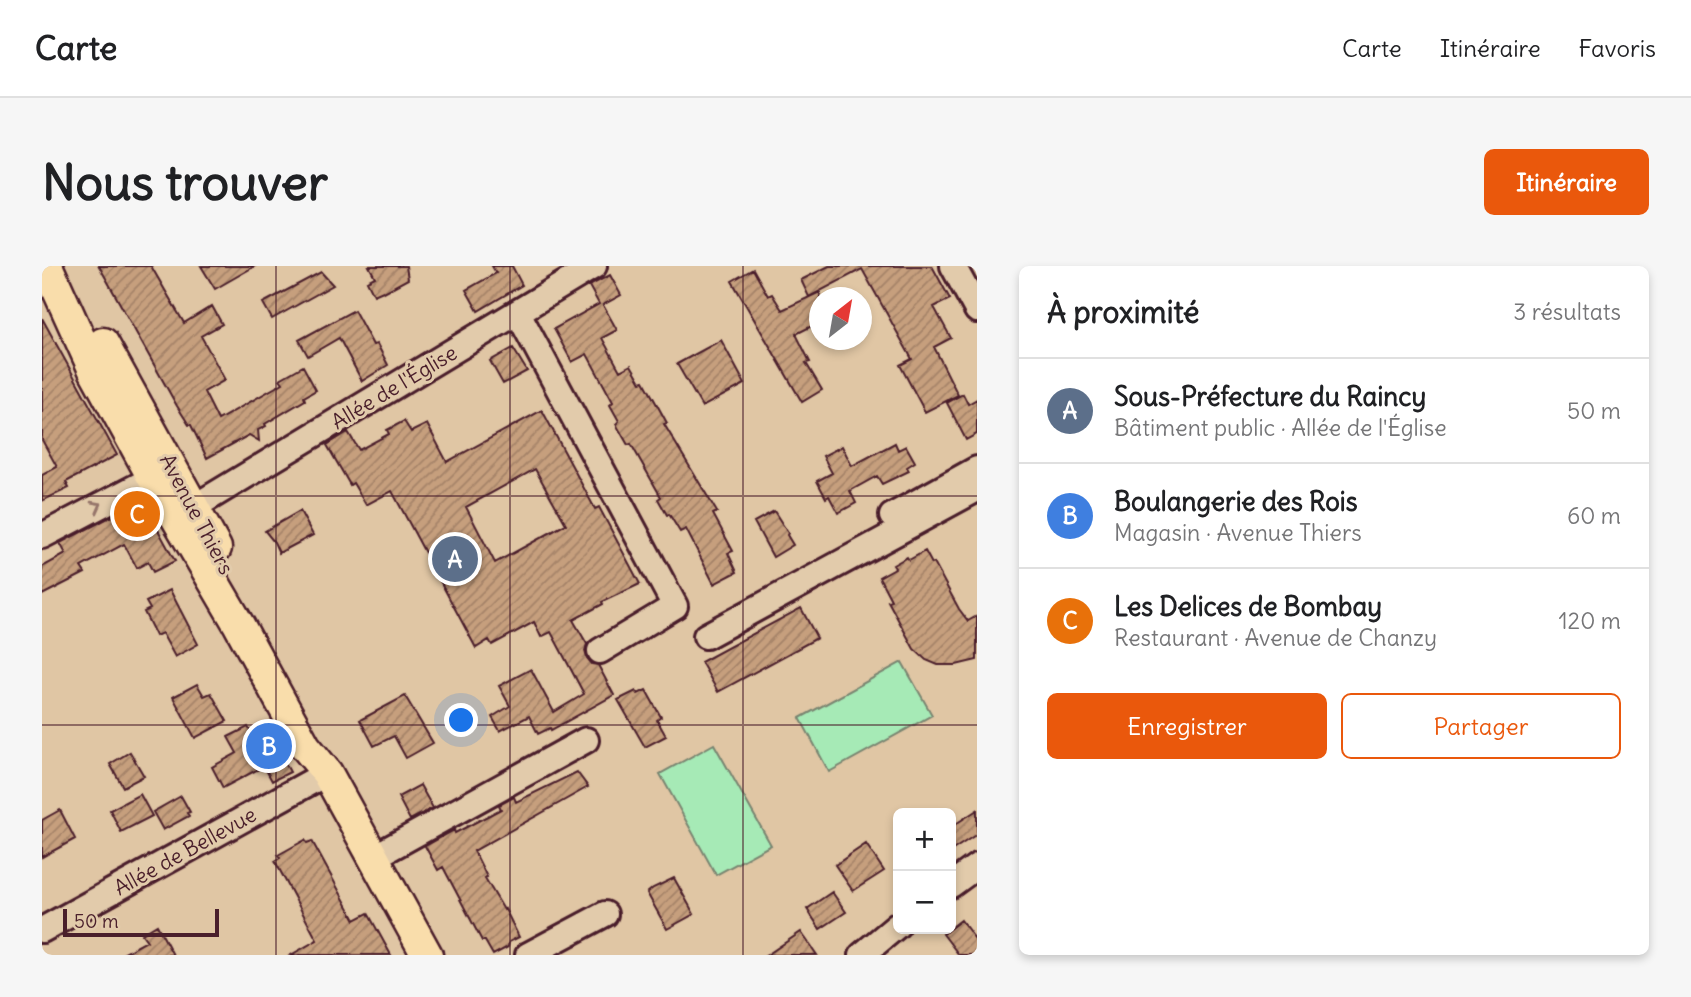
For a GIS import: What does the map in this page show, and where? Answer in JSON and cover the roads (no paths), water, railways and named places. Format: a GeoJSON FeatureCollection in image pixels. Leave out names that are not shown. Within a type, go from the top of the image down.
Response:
{"type":"FeatureCollection","features":[{"type":"Feature","properties":{"kind":"main road","name":"Avenue Thiers"},"geometry":{"type":"LineString","coordinates":[[47,266],[94,370],[153,478],[239,625],[305,746],[327,773],[427,955]]}},
{"type":"Feature","properties":{"kind":"main road","name":"Avenue Thiers"},"geometry":{"type":"LineString","coordinates":[[47,266],[102,342],[194,507],[317,739],[327,773]]}},
{"type":"Feature","properties":{"kind":"street","name":"Allée de l'Église"},"geometry":{"type":"LineString","coordinates":[[194,507],[594,266]]}},
{"type":"Feature","properties":{"kind":"street"},"geometry":{"type":"LineString","coordinates":[[953,266],[977,310]]}},
{"type":"Feature","properties":{"kind":"street"},"geometry":{"type":"LineString","coordinates":[[518,313],[676,606],[600,651]]}},
{"type":"Feature","properties":{"kind":"street"},"geometry":{"type":"LineString","coordinates":[[94,370],[113,382],[181,505],[194,507]]}},
{"type":"Feature","properties":{"kind":"street"},"geometry":{"type":"LineString","coordinates":[[818,557],[977,469]]}},
{"type":"Feature","properties":{"kind":"street"},"geometry":{"type":"LineString","coordinates":[[42,536],[153,478]]}},
{"type":"Feature","properties":{"kind":"street"},"geometry":{"type":"LineString","coordinates":[[706,636],[977,489]]}},
{"type":"Feature","properties":{"kind":"street"},"geometry":{"type":"LineString","coordinates":[[374,857],[586,740]]}},
{"type":"Feature","properties":{"kind":"street","name":"Allée de Bellevue"},"geometry":{"type":"LineString","coordinates":[[42,929],[327,773]]}},
{"type":"Feature","properties":{"kind":"street"},"geometry":{"type":"LineString","coordinates":[[956,881],[977,866]]}},
{"type":"Feature","properties":{"kind":"street"},"geometry":{"type":"LineString","coordinates":[[528,955],[605,914]]}},
{"type":"Feature","properties":{"kind":"street"},"geometry":{"type":"LineString","coordinates":[[862,955],[893,929]]}},
{"type":"Feature","properties":{"kind":"place","name":"Les Delices de Bombay"},"geometry":{"type":"Point","coordinates":[137,514]}},
{"type":"Feature","properties":{"kind":"place","name":"Sous-Préfecture du Raincy"},"geometry":{"type":"Point","coordinates":[455,559]}},
{"type":"Feature","properties":{"kind":"place","name":"Boulangerie des Rois"},"geometry":{"type":"Point","coordinates":[269,746]}}]}
